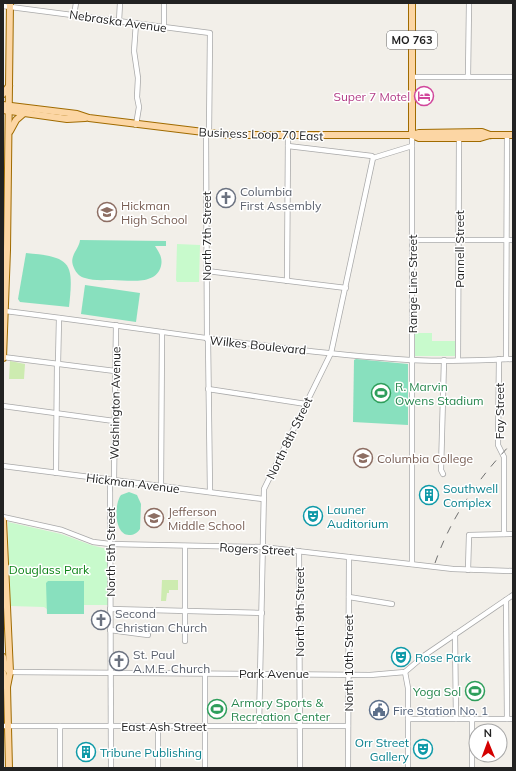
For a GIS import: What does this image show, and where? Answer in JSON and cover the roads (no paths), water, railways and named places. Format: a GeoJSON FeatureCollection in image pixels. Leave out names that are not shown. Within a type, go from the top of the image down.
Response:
{"type":"FeatureCollection","features":[{"type":"Feature","properties":{"kind":"main road","name":"Range Line Street"},"geometry":{"type":"LineString","coordinates":[[412,3],[412,135]]}},
{"type":"Feature","properties":{"kind":"main road"},"geometry":{"type":"LineString","coordinates":[[3,357],[5,311],[6,150],[9,132],[6,108],[9,86],[7,5]]}},
{"type":"Feature","properties":{"kind":"main road"},"geometry":{"type":"LineString","coordinates":[[3,94],[9,86]]}},
{"type":"Feature","properties":{"kind":"main road","name":"Business Loop 70 East"},"geometry":{"type":"LineString","coordinates":[[6,108],[77,114],[87,118]]}},
{"type":"Feature","properties":{"kind":"main road","name":"Business Loop 70 East"},"geometry":{"type":"LineString","coordinates":[[6,108],[24,113],[67,119],[87,118],[207,134],[288,136],[412,135],[418,133],[482,132],[490,135]]}},
{"type":"Feature","properties":{"kind":"main road"},"geometry":{"type":"LineString","coordinates":[[9,132],[16,120],[24,113]]}},
{"type":"Feature","properties":{"kind":"main road","name":"Business Loop 70 East"},"geometry":{"type":"LineString","coordinates":[[412,135],[419,138],[480,138],[490,135],[510,135]]}},
{"type":"Feature","properties":{"kind":"main road"},"geometry":{"type":"LineString","coordinates":[[3,520],[5,672],[8,685],[5,726],[9,768]]}},
{"type":"Feature","properties":{"kind":"main road"},"geometry":{"type":"LineString","coordinates":[[3,657],[7,671],[5,672]]}},
{"type":"Feature","properties":{"kind":"street"},"geometry":{"type":"LineString","coordinates":[[74,15],[76,3]]}},
{"type":"Feature","properties":{"kind":"street"},"geometry":{"type":"LineString","coordinates":[[119,21],[120,3]]}},
{"type":"Feature","properties":{"kind":"street"},"geometry":{"type":"LineString","coordinates":[[164,3],[164,27]]}},
{"type":"Feature","properties":{"kind":"street"},"geometry":{"type":"LineString","coordinates":[[468,78],[469,3]]}},
{"type":"Feature","properties":{"kind":"street","name":"Nebraska Avenue"},"geometry":{"type":"LineString","coordinates":[[7,5],[210,33]]}},
{"type":"Feature","properties":{"kind":"street"},"geometry":{"type":"LineString","coordinates":[[136,23],[134,51],[138,78],[137,98],[139,107],[136,125]]}},
{"type":"Feature","properties":{"kind":"street","name":"North 7th Street"},"geometry":{"type":"LineString","coordinates":[[210,33],[207,134],[207,339],[210,492]]}},
{"type":"Feature","properties":{"kind":"street"},"geometry":{"type":"LineString","coordinates":[[412,77],[513,77]]}},
{"type":"Feature","properties":{"kind":"street","name":"Range Line Street"},"geometry":{"type":"LineString","coordinates":[[412,135],[412,564]]}},
{"type":"Feature","properties":{"kind":"street"},"geometry":{"type":"LineString","coordinates":[[506,359],[506,240],[510,135]]}},
{"type":"Feature","properties":{"kind":"street"},"geometry":{"type":"LineString","coordinates":[[287,281],[288,136]]}},
{"type":"Feature","properties":{"kind":"street","name":"Pannell Street"},"geometry":{"type":"LineString","coordinates":[[458,359],[459,138]]}},
{"type":"Feature","properties":{"kind":"street"},"geometry":{"type":"LineString","coordinates":[[288,146],[372,156],[373,158],[412,146]]}},
{"type":"Feature","properties":{"kind":"street","name":"North 8th Street"},"geometry":{"type":"LineString","coordinates":[[259,726],[260,673],[262,668],[262,547],[264,489],[331,353],[373,158]]}},
{"type":"Feature","properties":{"kind":"street"},"geometry":{"type":"LineString","coordinates":[[412,240],[513,240]]}},
{"type":"Feature","properties":{"kind":"street"},"geometry":{"type":"LineString","coordinates":[[207,271],[346,288]]}},
{"type":"Feature","properties":{"kind":"street","name":"Wilkes Boulevard"},"geometry":{"type":"LineString","coordinates":[[5,311],[116,325],[207,339],[331,353],[412,360],[513,359]]}},
{"type":"Feature","properties":{"kind":"street"},"geometry":{"type":"LineString","coordinates":[[56,473],[59,318]]}},
{"type":"Feature","properties":{"kind":"street","name":"Washington Avenue"},"geometry":{"type":"LineString","coordinates":[[112,480],[116,325]]}},
{"type":"Feature","properties":{"kind":"street"},"geometry":{"type":"LineString","coordinates":[[161,486],[162,332]]}},
{"type":"Feature","properties":{"kind":"street"},"geometry":{"type":"LineString","coordinates":[[3,357],[115,371]]}},
{"type":"Feature","properties":{"kind":"street","name":"Fay Street"},"geometry":{"type":"LineString","coordinates":[[499,359],[498,445],[504,457],[504,534]]}},
{"type":"Feature","properties":{"kind":"street"},"geometry":{"type":"LineString","coordinates":[[443,474],[441,470],[444,360]]}},
{"type":"Feature","properties":{"kind":"street"},"geometry":{"type":"LineString","coordinates":[[208,389],[306,404]]}},
{"type":"Feature","properties":{"kind":"street"},"geometry":{"type":"LineString","coordinates":[[3,406],[114,421]]}},
{"type":"Feature","properties":{"kind":"street","name":"Hickman Avenue"},"geometry":{"type":"LineString","coordinates":[[3,466],[263,499]]}},
{"type":"Feature","properties":{"kind":"street","name":"North 5th Street"},"geometry":{"type":"LineString","coordinates":[[111,768],[110,544],[112,480]]}},
{"type":"Feature","properties":{"kind":"street","name":"Rogers Street"},"geometry":{"type":"LineString","coordinates":[[3,517],[62,530],[93,542],[110,544],[262,547],[468,570],[513,571]]}},
{"type":"Feature","properties":{"kind":"street"},"geometry":{"type":"LineString","coordinates":[[468,570],[469,535],[513,534]]}},
{"type":"Feature","properties":{"kind":"street"},"geometry":{"type":"LineString","coordinates":[[184,546],[185,641]]}},
{"type":"Feature","properties":{"kind":"street","name":"North 9th Street"},"geometry":{"type":"LineString","coordinates":[[299,551],[298,668],[300,673],[300,768]]}},
{"type":"Feature","properties":{"kind":"street","name":"North 10th Street"},"geometry":{"type":"LineString","coordinates":[[348,768],[349,557]]}},
{"type":"Feature","properties":{"kind":"street"},"geometry":{"type":"LineString","coordinates":[[408,768],[408,688],[405,672],[425,654],[513,595]]}},
{"type":"Feature","properties":{"kind":"street"},"geometry":{"type":"LineString","coordinates":[[349,597],[392,604]]}},
{"type":"Feature","properties":{"kind":"street"},"geometry":{"type":"LineString","coordinates":[[506,600],[507,718]]}},
{"type":"Feature","properties":{"kind":"street"},"geometry":{"type":"LineString","coordinates":[[110,609],[262,613]]}},
{"type":"Feature","properties":{"kind":"street"},"geometry":{"type":"LineString","coordinates":[[110,630],[148,635]]}},
{"type":"Feature","properties":{"kind":"street"},"geometry":{"type":"LineString","coordinates":[[455,634],[456,719]]}},
{"type":"Feature","properties":{"kind":"street","name":"Park Avenue"},"geometry":{"type":"LineString","coordinates":[[5,672],[300,673],[348,675],[390,675],[405,672]]}},
{"type":"Feature","properties":{"kind":"street"},"geometry":{"type":"LineString","coordinates":[[205,673],[205,768]]}},
{"type":"Feature","properties":{"kind":"street"},"geometry":{"type":"LineString","coordinates":[[472,718],[472,768]]}},
{"type":"Feature","properties":{"kind":"street"},"geometry":{"type":"LineString","coordinates":[[408,719],[513,718]]}},
{"type":"Feature","properties":{"kind":"street","name":"East Ash Street"},"geometry":{"type":"LineString","coordinates":[[5,726],[348,726]]}},
{"type":"Feature","properties":{"kind":"street"},"geometry":{"type":"LineString","coordinates":[[60,726],[60,768]]}},
{"type":"Feature","properties":{"kind":"street"},"geometry":{"type":"LineString","coordinates":[[158,726],[158,768]]}},
{"type":"Feature","properties":{"kind":"railway"},"geometry":{"type":"LineString","coordinates":[[435,563],[449,530],[467,498],[489,469],[513,442]]}},
{"type":"Feature","properties":{"kind":"place","name":"Super 7 Motel"},"geometry":{"type":"Point","coordinates":[424,96]}},
{"type":"Feature","properties":{"kind":"place","name":"Columbia First Assembly"},"geometry":{"type":"Point","coordinates":[226,198]}},
{"type":"Feature","properties":{"kind":"place","name":"Hickman High School"},"geometry":{"type":"Point","coordinates":[107,212]}},
{"type":"Feature","properties":{"kind":"place","name":"R. Marvin Owens Stadium"},"geometry":{"type":"Point","coordinates":[381,393]}},
{"type":"Feature","properties":{"kind":"place","name":"Columbia College"},"geometry":{"type":"Point","coordinates":[363,458]}},
{"type":"Feature","properties":{"kind":"place","name":"Southwell Complex"},"geometry":{"type":"Point","coordinates":[429,495]}},
{"type":"Feature","properties":{"kind":"place","name":"Launer Auditorium"},"geometry":{"type":"Point","coordinates":[313,516]}},
{"type":"Feature","properties":{"kind":"place","name":"Jefferson Middle School"},"geometry":{"type":"Point","coordinates":[154,518]}},
{"type":"Feature","properties":{"kind":"place","name":"Second Christian Church"},"geometry":{"type":"Point","coordinates":[101,620]}},
{"type":"Feature","properties":{"kind":"place","name":"Rose Park"},"geometry":{"type":"Point","coordinates":[401,657]}},
{"type":"Feature","properties":{"kind":"place","name":"St. Paul A.M.E. Church"},"geometry":{"type":"Point","coordinates":[119,661]}},
{"type":"Feature","properties":{"kind":"place","name":"Yoga Sol"},"geometry":{"type":"Point","coordinates":[475,691]}},
{"type":"Feature","properties":{"kind":"place","name":"Armory Sports & Recreation Center"},"geometry":{"type":"Point","coordinates":[217,709]}},
{"type":"Feature","properties":{"kind":"place","name":"Fire Station No. 1"},"geometry":{"type":"Point","coordinates":[379,710]}},
{"type":"Feature","properties":{"kind":"place","name":"Orr Street Gallery"},"geometry":{"type":"Point","coordinates":[423,749]}},
{"type":"Feature","properties":{"kind":"place","name":"Tribune Publishing"},"geometry":{"type":"Point","coordinates":[86,752]}},
{"type":"Feature","properties":{"kind":"park label","name":"Douglass Park"},"geometry":{"type":"Point","coordinates":[49,569]}}]}
